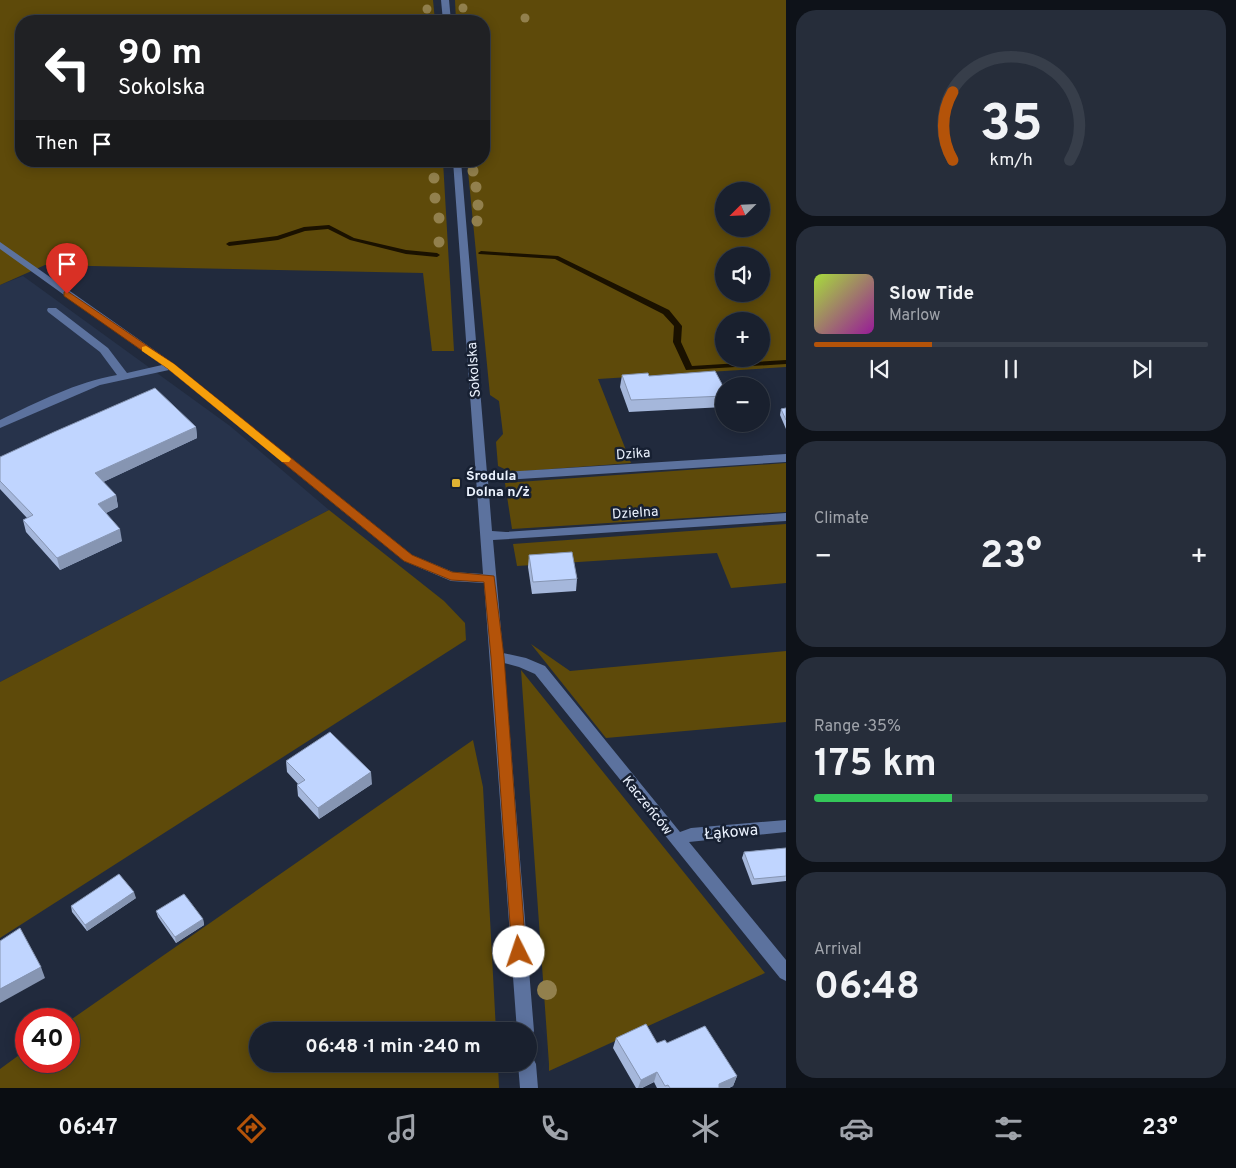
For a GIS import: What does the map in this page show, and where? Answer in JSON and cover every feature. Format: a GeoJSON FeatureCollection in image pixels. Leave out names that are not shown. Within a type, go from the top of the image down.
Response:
{"type":"FeatureCollection","features":[{"type":"Feature","properties":{"kind":"street"},"geometry":{"type":"LineString","coordinates":[[445,0],[446,15]]}},
{"type":"Feature","properties":{"kind":"street","name":"Sokolska"},"geometry":{"type":"LineString","coordinates":[[457,167],[524,1022]]}},
{"type":"Feature","properties":{"kind":"street"},"geometry":{"type":"LineString","coordinates":[[0,245],[170,366],[408,558],[451,576],[490,579]]}},
{"type":"Feature","properties":{"kind":"street"},"geometry":{"type":"LineString","coordinates":[[52,310],[104,350],[124,376]]}},
{"type":"Feature","properties":{"kind":"street"},"geometry":{"type":"LineString","coordinates":[[0,424],[95,383],[124,376],[159,372],[170,366]]}},
{"type":"Feature","properties":{"kind":"street","name":"Dzika"},"geometry":{"type":"LineString","coordinates":[[481,477],[786,458]]}},
{"type":"Feature","properties":{"kind":"street","name":"Dzielna"},"geometry":{"type":"LineString","coordinates":[[486,535],[506,536],[786,517]]}},
{"type":"Feature","properties":{"kind":"street","name":"Kaczeńców"},"geometry":{"type":"LineString","coordinates":[[497,657],[521,662],[540,670],[786,973]]}},
{"type":"Feature","properties":{"kind":"street","name":"Łąkowa"},"geometry":{"type":"LineString","coordinates":[[677,840],[692,834],[786,826]]}},
{"type":"Feature","properties":{"kind":"street"},"geometry":{"type":"LineString","coordinates":[[528,1072],[529,1088]]}},
{"type":"Feature","properties":{"kind":"shaded area"},"geometry":{"type":"Polygon","coordinates":[[[0,0],[433,0],[434,15],[15,15],[15,167],[443,167],[454,351],[432,351],[423,273],[45,265],[0,285],[0,0]]]}},
{"type":"Feature","properties":{"kind":"shaded area"},"geometry":{"type":"Polygon","coordinates":[[[455,0],[786,0],[786,367],[598,379],[631,463],[511,472],[498,466],[496,442],[503,434],[499,401],[490,395],[468,167],[490,167],[490,15],[456,15],[455,0]]]}},
{"type":"Feature","properties":{"kind":"shaded area"},"geometry":{"type":"Polygon","coordinates":[[[23,276],[230,426],[329,510],[0,682],[0,285],[23,276]]]}},
{"type":"Feature","properties":{"kind":"shaded area"},"geometry":{"type":"Polygon","coordinates":[[[786,463],[786,512],[512,529],[505,483],[786,463]]]}},
{"type":"Feature","properties":{"kind":"shaded area"},"geometry":{"type":"Polygon","coordinates":[[[329,510],[444,601],[465,623],[466,640],[0,938],[0,682],[329,510]]]}},
{"type":"Feature","properties":{"kind":"shaded area"},"geometry":{"type":"Polygon","coordinates":[[[786,524],[786,583],[731,588],[717,553],[517,566],[513,544],[786,524]]]}},
{"type":"Feature","properties":{"kind":"shaded area"},"geometry":{"type":"Polygon","coordinates":[[[531,644],[570,671],[786,651],[786,722],[606,738],[531,644]]]}},
{"type":"Feature","properties":{"kind":"shaded area"},"geometry":{"type":"Polygon","coordinates":[[[521,670],[765,973],[549,1071],[549,1064],[521,670]]]}},
{"type":"Feature","properties":{"kind":"shaded area"},"geometry":{"type":"Polygon","coordinates":[[[473,740],[483,787],[496,1022],[249,1022],[249,1072],[498,1072],[499,1088],[0,1088],[0,1069],[15,1058],[15,1073],[80,1073],[80,1013],[473,740]]]}},
{"type":"Feature","properties":{"kind":"building"},"geometry":{"type":"Polygon","coordinates":[[[715,371],[718,377],[715,377],[715,396],[631,400],[622,375],[648,373],[649,376],[715,371]]]}},
{"type":"Feature","properties":{"kind":"building"},"geometry":{"type":"Polygon","coordinates":[[[155,388],[196,427],[95,473],[116,495],[98,504],[120,529],[57,558],[23,520],[33,515],[0,481],[0,457],[155,388]]]}},
{"type":"Feature","properties":{"kind":"building"},"geometry":{"type":"Polygon","coordinates":[[[786,408],[786,420],[781,409],[786,408]]]}},
{"type":"Feature","properties":{"kind":"building"},"geometry":{"type":"Polygon","coordinates":[[[572,552],[577,579],[533,582],[529,555],[572,552]]]}},
{"type":"Feature","properties":{"kind":"building"},"geometry":{"type":"Polygon","coordinates":[[[330,732],[371,772],[318,808],[297,785],[305,780],[286,761],[330,732]]]}},
{"type":"Feature","properties":{"kind":"building"},"geometry":{"type":"Polygon","coordinates":[[[786,848],[786,876],[754,879],[744,852],[786,848]]]}},
{"type":"Feature","properties":{"kind":"building"},"geometry":{"type":"Polygon","coordinates":[[[119,874],[134,892],[85,925],[71,906],[119,874]]]}},
{"type":"Feature","properties":{"kind":"building"},"geometry":{"type":"Polygon","coordinates":[[[184,894],[203,919],[175,937],[156,911],[184,894]]]}},
{"type":"Feature","properties":{"kind":"building"},"geometry":{"type":"Polygon","coordinates":[[[20,928],[41,967],[0,989],[0,941],[20,928]]]}},
{"type":"Feature","properties":{"kind":"building"},"geometry":{"type":"Polygon","coordinates":[[[646,1024],[657,1043],[665,1040],[667,1043],[705,1026],[737,1076],[719,1084],[719,1088],[670,1088],[668,1085],[665,1086],[657,1072],[641,1080],[616,1038],[646,1024]]]}},
{"type":"Feature","properties":{"kind":"waterway"},"geometry":{"type":"LineString","coordinates":[[229,244],[278,238],[304,229],[329,227],[352,239],[406,252],[437,255]]}},
{"type":"Feature","properties":{"kind":"waterway"},"geometry":{"type":"LineString","coordinates":[[481,253],[556,257],[666,312],[678,326],[677,342],[689,368],[786,362]]}},
{"type":"Feature","properties":{"kind":"slow traffic"},"geometry":{"type":"LineString","coordinates":[[146,349],[286,459]]}},
{"type":"Feature","properties":{"kind":"place","name":"Środula Dolna n/ż"},"geometry":{"type":"Point","coordinates":[456,483]}},
{"type":"Feature","properties":{"kind":"route"},"geometry":{"type":"LineString","coordinates":[[67,294],[170,366],[408,558],[451,576],[490,579],[519,952]]}}]}
